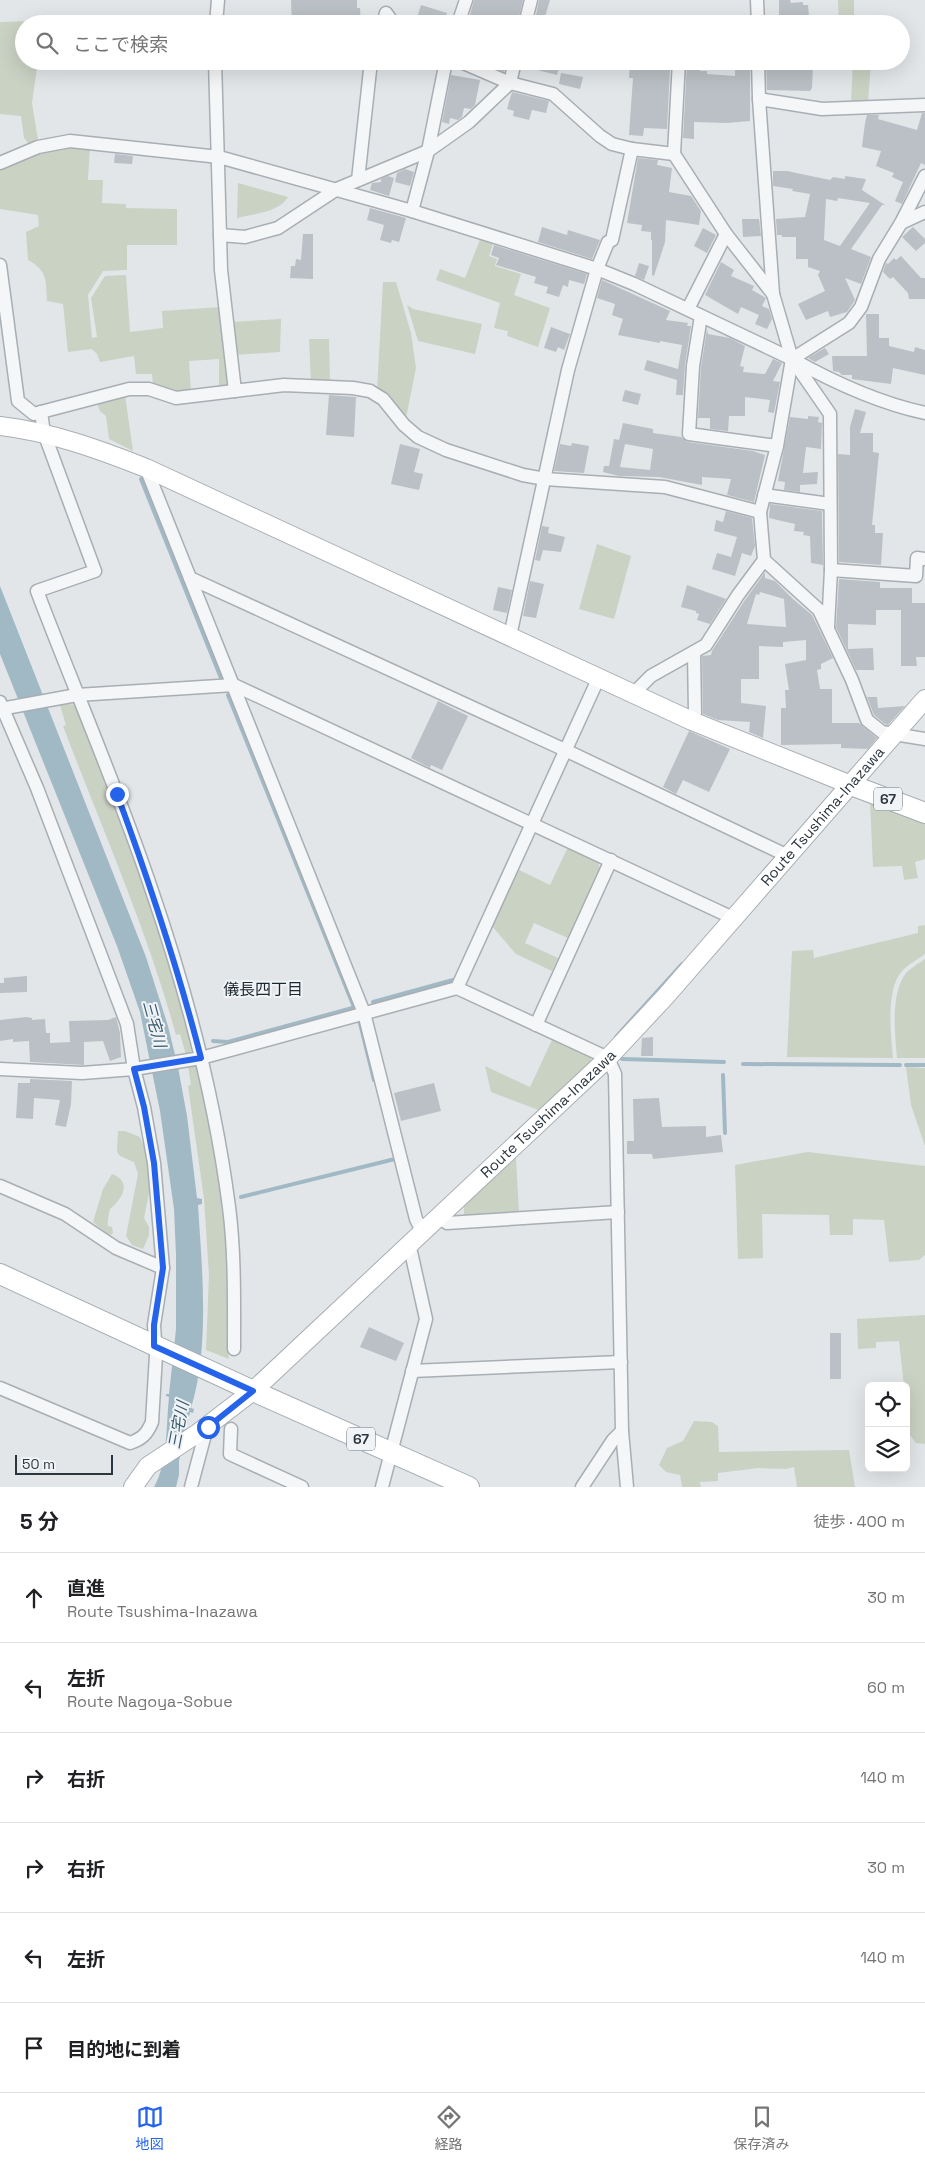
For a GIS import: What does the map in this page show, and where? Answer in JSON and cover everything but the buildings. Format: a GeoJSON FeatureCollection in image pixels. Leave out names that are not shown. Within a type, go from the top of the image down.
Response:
{"type":"FeatureCollection","features":[{"type":"Feature","properties":{"kind":"main road"},"geometry":{"type":"LineString","coordinates":[[0,426],[44,434],[92,446],[146,468],[692,721],[851,785]]}},
{"type":"Feature","properties":{"kind":"main road","name":"Route Tsushima-Inazawa"},"geometry":{"type":"LineString","coordinates":[[133,1487],[148,1466],[203,1430],[253,1391],[608,1058],[734,918],[925,699]]}},
{"type":"Feature","properties":{"kind":"main road","name":"67"},"geometry":{"type":"LineString","coordinates":[[851,785],[925,814]]}},
{"type":"Feature","properties":{"kind":"main road","name":"67"},"geometry":{"type":"LineString","coordinates":[[0,1274],[253,1391],[469,1487]]}},
{"type":"Feature","properties":{"kind":"street"},"geometry":{"type":"LineString","coordinates":[[217,15],[218,0]]}},
{"type":"Feature","properties":{"kind":"street"},"geometry":{"type":"LineString","coordinates":[[461,15],[466,0]]}},
{"type":"Feature","properties":{"kind":"street"},"geometry":{"type":"LineString","coordinates":[[527,15],[531,0]]}},
{"type":"Feature","properties":{"kind":"street"},"geometry":{"type":"LineString","coordinates":[[757,0],[758,15]]}},
{"type":"Feature","properties":{"kind":"street"},"geometry":{"type":"LineString","coordinates":[[215,70],[221,270],[235,391]]}},
{"type":"Feature","properties":{"kind":"street"},"geometry":{"type":"LineString","coordinates":[[358,180],[371,70]]}},
{"type":"Feature","properties":{"kind":"street"},"geometry":{"type":"LineString","coordinates":[[412,211],[428,150],[444,70]]}},
{"type":"Feature","properties":{"kind":"street"},"geometry":{"type":"LineString","coordinates":[[480,70],[510,83],[553,94],[600,136],[612,144],[632,149],[674,154]]}},
{"type":"Feature","properties":{"kind":"street"},"geometry":{"type":"LineString","coordinates":[[220,235],[245,237],[278,228],[337,189],[428,150],[469,122],[510,83],[513,70]]}},
{"type":"Feature","properties":{"kind":"street"},"geometry":{"type":"LineString","coordinates":[[679,70],[674,154],[726,234],[773,294]]}},
{"type":"Feature","properties":{"kind":"street"},"geometry":{"type":"LineString","coordinates":[[758,70],[773,294],[792,359],[830,414],[831,570],[828,627]]}},
{"type":"Feature","properties":{"kind":"street"},"geometry":{"type":"LineString","coordinates":[[759,99],[822,109],[925,106]]}},
{"type":"Feature","properties":{"kind":"street"},"geometry":{"type":"LineString","coordinates":[[0,163],[38,146],[70,141],[219,157],[412,211],[597,269],[688,309],[811,370],[881,401],[925,413]]}},
{"type":"Feature","properties":{"kind":"street"},"geometry":{"type":"LineString","coordinates":[[510,636],[568,370],[597,269],[608,242],[612,240],[632,149]]}},
{"type":"Feature","properties":{"kind":"street"},"geometry":{"type":"LineString","coordinates":[[633,694],[651,676],[706,645],[738,595],[764,560],[760,512],[777,446],[792,359],[849,323],[861,307],[880,259],[925,176]]}},
{"type":"Feature","properties":{"kind":"street"},"geometry":{"type":"LineString","coordinates":[[901,223],[925,212]]}},
{"type":"Feature","properties":{"kind":"street"},"geometry":{"type":"LineString","coordinates":[[688,309],[726,234]]}},
{"type":"Feature","properties":{"kind":"street"},"geometry":{"type":"LineString","coordinates":[[0,265],[18,402],[34,414],[129,388],[149,389],[176,398],[293,386],[353,388],[370,391],[382,399],[404,425],[418,437],[446,450],[523,475],[545,479],[665,487],[760,512]]}},
{"type":"Feature","properties":{"kind":"street"},"geometry":{"type":"LineString","coordinates":[[701,316],[693,366],[689,434],[777,446]]}},
{"type":"Feature","properties":{"kind":"street"},"geometry":{"type":"LineString","coordinates":[[40,412],[44,434],[95,571],[37,590],[70,696],[117,794],[152,891],[181,982],[195,1059],[222,1156],[230,1209],[234,1284],[234,1349]]}},
{"type":"Feature","properties":{"kind":"street"},"geometry":{"type":"LineString","coordinates":[[146,468],[364,1013],[416,1219],[415,1237],[426,1319],[382,1487]]}},
{"type":"Feature","properties":{"kind":"street"},"geometry":{"type":"LineString","coordinates":[[764,495],[830,504]]}},
{"type":"Feature","properties":{"kind":"street"},"geometry":{"type":"LineString","coordinates":[[831,570],[916,576],[917,558],[925,559]]}},
{"type":"Feature","properties":{"kind":"street"},"geometry":{"type":"LineString","coordinates":[[764,560],[820,610],[852,680],[867,720],[882,732],[925,739]]}},
{"type":"Feature","properties":{"kind":"street"},"geometry":{"type":"LineString","coordinates":[[190,578],[565,750],[788,856]]}},
{"type":"Feature","properties":{"kind":"street"},"geometry":{"type":"LineString","coordinates":[[692,721],[695,713],[694,652]]}},
{"type":"Feature","properties":{"kind":"street"},"geometry":{"type":"LineString","coordinates":[[457,988],[598,678]]}},
{"type":"Feature","properties":{"kind":"street"},"geometry":{"type":"LineString","coordinates":[[0,1388],[130,1443],[140,1440],[149,1430],[152,1422],[158,1347],[154,1325],[163,1268],[154,1163],[127,1024],[37,788],[3,707],[70,696],[234,685],[734,918]]}},
{"type":"Feature","properties":{"kind":"street"},"geometry":{"type":"LineString","coordinates":[[536,1025],[611,860]]}},
{"type":"Feature","properties":{"kind":"street"},"geometry":{"type":"LineString","coordinates":[[0,1069],[82,1073],[136,1068],[195,1059],[457,988],[608,1058],[615,1074],[622,1431],[627,1487]]}},
{"type":"Feature","properties":{"kind":"street"},"geometry":{"type":"LineString","coordinates":[[0,1186],[65,1214],[116,1248],[163,1268]]}},
{"type":"Feature","properties":{"kind":"street"},"geometry":{"type":"LineString","coordinates":[[438,1216],[447,1223],[618,1212]]}},
{"type":"Feature","properties":{"kind":"street"},"geometry":{"type":"LineString","coordinates":[[412,1371],[621,1362]]}},
{"type":"Feature","properties":{"kind":"street"},"geometry":{"type":"LineString","coordinates":[[231,1429],[230,1454],[302,1487]]}},
{"type":"Feature","properties":{"kind":"street"},"geometry":{"type":"LineString","coordinates":[[191,1487],[203,1430]]}},
{"type":"Feature","properties":{"kind":"street"},"geometry":{"type":"LineString","coordinates":[[582,1487],[612,1440],[622,1431]]}},
{"type":"Feature","properties":{"kind":"shaded area"},"geometry":{"type":"Polygon","coordinates":[[[838,0],[854,0],[854,15],[839,15],[838,0]]]}},
{"type":"Feature","properties":{"kind":"shaded area"},"geometry":{"type":"Polygon","coordinates":[[[0,22],[15,22],[15,70],[37,70],[32,103],[38,140],[29,144],[24,138],[21,116],[0,114],[0,22]]]}},
{"type":"Feature","properties":{"kind":"shaded area"},"geometry":{"type":"Polygon","coordinates":[[[853,70],[870,70],[868,103],[851,103],[853,70]]]}},
{"type":"Feature","properties":{"kind":"shaded area"},"geometry":{"type":"Polygon","coordinates":[[[90,145],[88,180],[103,180],[102,203],[126,204],[126,208],[177,209],[177,245],[127,245],[127,270],[103,271],[88,295],[92,338],[97,337],[91,298],[105,276],[126,275],[130,332],[163,328],[162,311],[221,307],[228,387],[219,388],[219,359],[189,361],[191,392],[175,393],[153,386],[152,374],[136,374],[134,356],[100,362],[97,354],[92,349],[68,352],[63,304],[47,301],[44,276],[39,268],[28,260],[26,232],[39,226],[38,215],[0,209],[0,167],[38,150],[90,145]]]}},
{"type":"Feature","properties":{"kind":"shaded area"},"geometry":{"type":"Polygon","coordinates":[[[238,183],[288,197],[273,209],[237,218],[238,183]]]}},
{"type":"Feature","properties":{"kind":"shaded area"},"geometry":{"type":"Polygon","coordinates":[[[481,237],[494,241],[489,256],[497,259],[495,266],[521,274],[514,295],[550,308],[538,347],[507,336],[508,331],[494,328],[500,303],[436,280],[440,269],[465,278],[481,237]]]}},
{"type":"Feature","properties":{"kind":"shaded area"},"geometry":{"type":"Polygon","coordinates":[[[383,282],[396,282],[411,333],[416,368],[406,418],[377,391],[383,282]]]}},
{"type":"Feature","properties":{"kind":"shaded area"},"geometry":{"type":"Polygon","coordinates":[[[407,305],[413,309],[482,324],[475,354],[418,341],[407,305]]]}},
{"type":"Feature","properties":{"kind":"shaded area"},"geometry":{"type":"Polygon","coordinates":[[[281,319],[280,352],[234,355],[231,322],[281,319]]]}},
{"type":"Feature","properties":{"kind":"shaded area"},"geometry":{"type":"Polygon","coordinates":[[[309,339],[329,339],[330,382],[311,381],[309,339]]]}},
{"type":"Feature","properties":{"kind":"shaded area"},"geometry":{"type":"Polygon","coordinates":[[[125,395],[133,451],[109,439],[106,416],[100,411],[96,401],[125,395]]]}},
{"type":"Feature","properties":{"kind":"shaded area"},"geometry":{"type":"Polygon","coordinates":[[[597,544],[631,556],[614,619],[579,609],[597,544]]]}},
{"type":"Feature","properties":{"kind":"shaded area"},"geometry":{"type":"Polygon","coordinates":[[[70,704],[77,706],[150,894],[194,1049],[186,1055],[180,1034],[176,1035],[152,956],[138,918],[63,726],[66,725],[60,705],[70,704]]]}},
{"type":"Feature","properties":{"kind":"shaded area"},"geometry":{"type":"Polygon","coordinates":[[[870,801],[925,822],[925,859],[915,862],[918,878],[904,880],[902,866],[873,867],[870,801]]]}},
{"type":"Feature","properties":{"kind":"shaded area"},"geometry":{"type":"Polygon","coordinates":[[[568,847],[597,860],[600,868],[568,938],[534,923],[525,943],[558,958],[552,971],[516,954],[491,925],[517,869],[550,885],[568,847]]]}},
{"type":"Feature","properties":{"kind":"shaded area"},"geometry":{"type":"Polygon","coordinates":[[[925,925],[925,954],[903,970],[897,978],[891,1000],[893,1058],[787,1057],[792,951],[813,950],[814,958],[918,933],[918,926],[925,925]]]}},
{"type":"Feature","properties":{"kind":"shaded area"},"geometry":{"type":"Polygon","coordinates":[[[925,959],[925,1058],[897,1058],[895,1014],[898,992],[906,973],[925,959]]]}},
{"type":"Feature","properties":{"kind":"shaded area"},"geometry":{"type":"Polygon","coordinates":[[[552,1040],[591,1058],[591,1065],[541,1111],[491,1092],[485,1066],[530,1087],[552,1040]]]}},
{"type":"Feature","properties":{"kind":"shaded area"},"geometry":{"type":"Polygon","coordinates":[[[199,1063],[225,1208],[231,1350],[228,1351],[229,1359],[206,1350],[209,1275],[204,1199],[188,1086],[191,1085],[188,1066],[199,1063]]]}},
{"type":"Feature","properties":{"kind":"shaded area"},"geometry":{"type":"Polygon","coordinates":[[[906,1067],[925,1068],[925,1146],[911,1105],[906,1067]]]}},
{"type":"Feature","properties":{"kind":"shaded area"},"geometry":{"type":"Polygon","coordinates":[[[118,1131],[125,1131],[140,1137],[147,1155],[150,1188],[144,1218],[149,1227],[149,1235],[143,1249],[132,1245],[126,1236],[138,1174],[134,1162],[120,1156],[117,1152],[118,1131]]]}},
{"type":"Feature","properties":{"kind":"shaded area"},"geometry":{"type":"Polygon","coordinates":[[[808,1152],[925,1166],[925,1255],[919,1260],[889,1262],[884,1220],[853,1219],[853,1235],[830,1235],[829,1215],[762,1214],[763,1258],[738,1259],[735,1165],[808,1152]]]}},
{"type":"Feature","properties":{"kind":"shaded area"},"geometry":{"type":"Polygon","coordinates":[[[516,1158],[519,1213],[464,1216],[464,1206],[516,1158]]]}},
{"type":"Feature","properties":{"kind":"shaded area"},"geometry":{"type":"Polygon","coordinates":[[[112,1174],[122,1181],[124,1186],[121,1196],[110,1209],[108,1226],[112,1227],[113,1233],[111,1235],[107,1234],[93,1222],[103,1189],[112,1174]]]}},
{"type":"Feature","properties":{"kind":"shaded area"},"geometry":{"type":"Polygon","coordinates":[[[925,1315],[925,1444],[916,1443],[910,1435],[910,1382],[904,1382],[899,1341],[876,1342],[876,1348],[858,1349],[857,1319],[925,1315]]]}},
{"type":"Feature","properties":{"kind":"shaded area"},"geometry":{"type":"Polygon","coordinates":[[[694,1421],[712,1422],[718,1426],[719,1452],[849,1450],[855,1487],[797,1487],[794,1467],[786,1469],[758,1468],[718,1473],[718,1481],[700,1482],[701,1487],[682,1487],[680,1475],[666,1472],[659,1465],[667,1448],[683,1441],[694,1421]]]}},
{"type":"Feature","properties":{"kind":"water","name":"三宅川"},"geometry":{"type":"Polygon","coordinates":[[[0,586],[146,957],[168,1026],[178,1067],[187,1116],[197,1198],[202,1199],[202,1204],[198,1205],[203,1333],[197,1384],[191,1408],[194,1409],[193,1413],[190,1412],[179,1461],[179,1475],[176,1487],[154,1487],[162,1467],[166,1444],[169,1397],[166,1394],[169,1394],[176,1329],[174,1209],[160,1111],[140,1012],[117,946],[0,654],[0,586]]]}},
{"type":"Feature","properties":{"kind":"waterway"},"geometry":{"type":"LineString","coordinates":[[141,479],[221,678]]}},
{"type":"Feature","properties":{"kind":"waterway"},"geometry":{"type":"LineString","coordinates":[[228,695],[354,1007]]}},
{"type":"Feature","properties":{"kind":"waterway"},"geometry":{"type":"LineString","coordinates":[[616,1037],[682,964]]}},
{"type":"Feature","properties":{"kind":"waterway"},"geometry":{"type":"LineString","coordinates":[[373,1002],[453,980]]}},
{"type":"Feature","properties":{"kind":"waterway"},"geometry":{"type":"LineString","coordinates":[[213,1041],[228,1042],[356,1007]]}},
{"type":"Feature","properties":{"kind":"waterway"},"geometry":{"type":"LineString","coordinates":[[359,1019],[374,1080]]}},
{"type":"Feature","properties":{"kind":"waterway"},"geometry":{"type":"LineString","coordinates":[[622,1059],[724,1062]]}},
{"type":"Feature","properties":{"kind":"waterway"},"geometry":{"type":"LineString","coordinates":[[743,1064],[900,1065]]}},
{"type":"Feature","properties":{"kind":"waterway"},"geometry":{"type":"LineString","coordinates":[[906,1065],[925,1065]]}},
{"type":"Feature","properties":{"kind":"waterway"},"geometry":{"type":"LineString","coordinates":[[723,1075],[725,1133]]}},
{"type":"Feature","properties":{"kind":"waterway"},"geometry":{"type":"LineString","coordinates":[[241,1197],[395,1159]]}},
{"type":"Feature","properties":{"kind":"district","name":"儀長四丁目"},"geometry":{"type":"Point","coordinates":[263,989]}},
{"type":"Feature","properties":{"kind":"route"},"geometry":{"type":"LineString","coordinates":[[117,794],[152,891],[181,982],[201,1058],[134,1069],[144,1107],[154,1163],[163,1268],[154,1325],[154,1346],[253,1391],[208,1427]]}}]}
